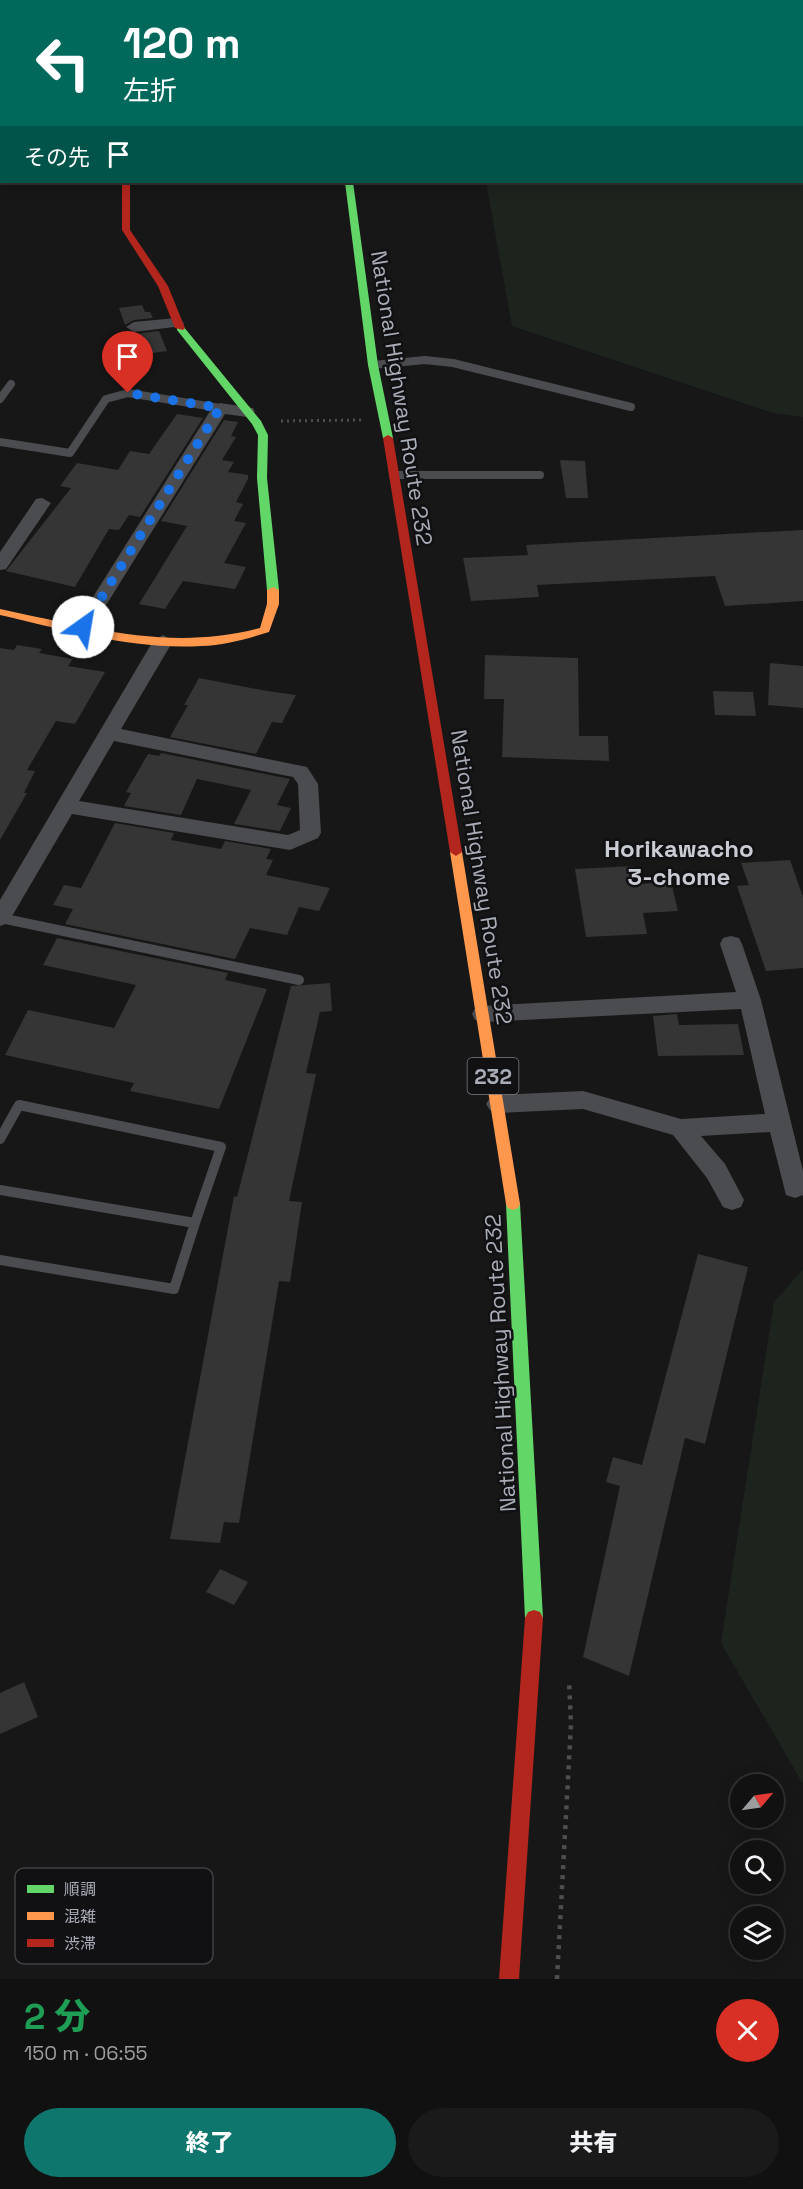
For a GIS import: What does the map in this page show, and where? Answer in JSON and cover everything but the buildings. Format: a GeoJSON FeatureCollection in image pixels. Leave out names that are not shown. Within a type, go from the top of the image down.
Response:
{"type":"FeatureCollection","features":[{"type":"Feature","properties":{"kind":"main road"},"geometry":{"type":"LineString","coordinates":[[0,612],[163,641],[212,644],[252,637],[265,630],[273,604],[273,573],[261,478],[262,435],[252,418],[176,323],[163,286],[126,230],[126,183]]}},
{"type":"Feature","properties":{"kind":"main road","name":"National Highway Route 232"},"geometry":{"type":"LineString","coordinates":[[349,183],[373,364],[385,419],[512,1190],[535,1635],[509,1979]]}},
{"type":"Feature","properties":{"kind":"street"},"geometry":{"type":"LineString","coordinates":[[134,327],[176,323]]}},
{"type":"Feature","properties":{"kind":"street"},"geometry":{"type":"LineString","coordinates":[[83,627],[220,408],[252,418]]}},
{"type":"Feature","properties":{"kind":"street"},"geometry":{"type":"LineString","coordinates":[[0,565],[42,503]]}},
{"type":"Feature","properties":{"kind":"street"},"geometry":{"type":"LineString","coordinates":[[0,918],[163,641]]}},
{"type":"Feature","properties":{"kind":"street"},"geometry":{"type":"LineString","coordinates":[[67,806],[290,843],[311,833],[308,784],[300,772],[109,733]]}},
{"type":"Feature","properties":{"kind":"street"},"geometry":{"type":"LineString","coordinates":[[731,944],[750,1000],[795,1188]]}},
{"type":"Feature","properties":{"kind":"street"},"geometry":{"type":"LineString","coordinates":[[483,1014],[750,1000]]}},
{"type":"Feature","properties":{"kind":"street"},"geometry":{"type":"LineString","coordinates":[[498,1104],[583,1100],[681,1128],[779,1122]]}},
{"type":"Feature","properties":{"kind":"street"},"geometry":{"type":"LineString","coordinates":[[681,1128],[716,1171],[732,1200]]}},
{"type":"Feature","properties":{"kind":"lane"},"geometry":{"type":"LineString","coordinates":[[373,364],[424,360],[453,363],[631,407]]}},
{"type":"Feature","properties":{"kind":"lane"},"geometry":{"type":"LineString","coordinates":[[0,399],[11,384]]}},
{"type":"Feature","properties":{"kind":"lane"},"geometry":{"type":"LineString","coordinates":[[0,442],[70,453],[106,399],[128,393],[220,408]]}},
{"type":"Feature","properties":{"kind":"lane"},"geometry":{"type":"LineString","coordinates":[[393,475],[540,475]]}},
{"type":"Feature","properties":{"kind":"lane"},"geometry":{"type":"LineString","coordinates":[[0,918],[298,980]]}},
{"type":"Feature","properties":{"kind":"lane"},"geometry":{"type":"LineString","coordinates":[[0,1139],[19,1105],[221,1147],[174,1289],[0,1260]]}},
{"type":"Feature","properties":{"kind":"lane"},"geometry":{"type":"LineString","coordinates":[[0,1190],[195,1223]]}},
{"type":"Feature","properties":{"kind":"path"},"geometry":{"type":"LineString","coordinates":[[252,418],[385,419]]}},
{"type":"Feature","properties":{"kind":"shaded area"},"geometry":{"type":"Polygon","coordinates":[[[486,183],[803,183],[803,417],[773,413],[512,326],[486,183]]]}},
{"type":"Feature","properties":{"kind":"shaded area"},"geometry":{"type":"Polygon","coordinates":[[[803,1269],[803,1784],[721,1643],[774,1302],[803,1269]]]}},
{"type":"Feature","properties":{"kind":"traffic: fast"},"geometry":{"type":"LineString","coordinates":[[349,183],[373,365],[388,438]]}},
{"type":"Feature","properties":{"kind":"traffic: fast"},"geometry":{"type":"LineString","coordinates":[[180,328],[257,423],[263,435],[262,478],[273,590]]}},
{"type":"Feature","properties":{"kind":"traffic: fast"},"geometry":{"type":"LineString","coordinates":[[513,1204],[534,1618]]}},
{"type":"Feature","properties":{"kind":"traffic: slow"},"geometry":{"type":"LineString","coordinates":[[0,612],[133,639],[200,643],[233,639],[265,630],[273,604],[273,590]]}},
{"type":"Feature","properties":{"kind":"traffic: slow"},"geometry":{"type":"LineString","coordinates":[[456,852],[513,1204]]}},
{"type":"Feature","properties":{"kind":"traffic: jam"},"geometry":{"type":"LineString","coordinates":[[126,183],[126,230],[163,286],[180,328]]}},
{"type":"Feature","properties":{"kind":"traffic: jam"},"geometry":{"type":"LineString","coordinates":[[388,438],[456,852]]}},
{"type":"Feature","properties":{"kind":"traffic: jam"},"geometry":{"type":"LineString","coordinates":[[509,1979],[534,1618]]}},
{"type":"Feature","properties":{"kind":"district","name":"Horikawacho 3-chome"},"geometry":{"type":"Point","coordinates":[679,862]}},
{"type":"Feature","properties":{"kind":"route"},"geometry":{"type":"LineString","coordinates":[[83,627],[220,408],[128,393]]}}]}
